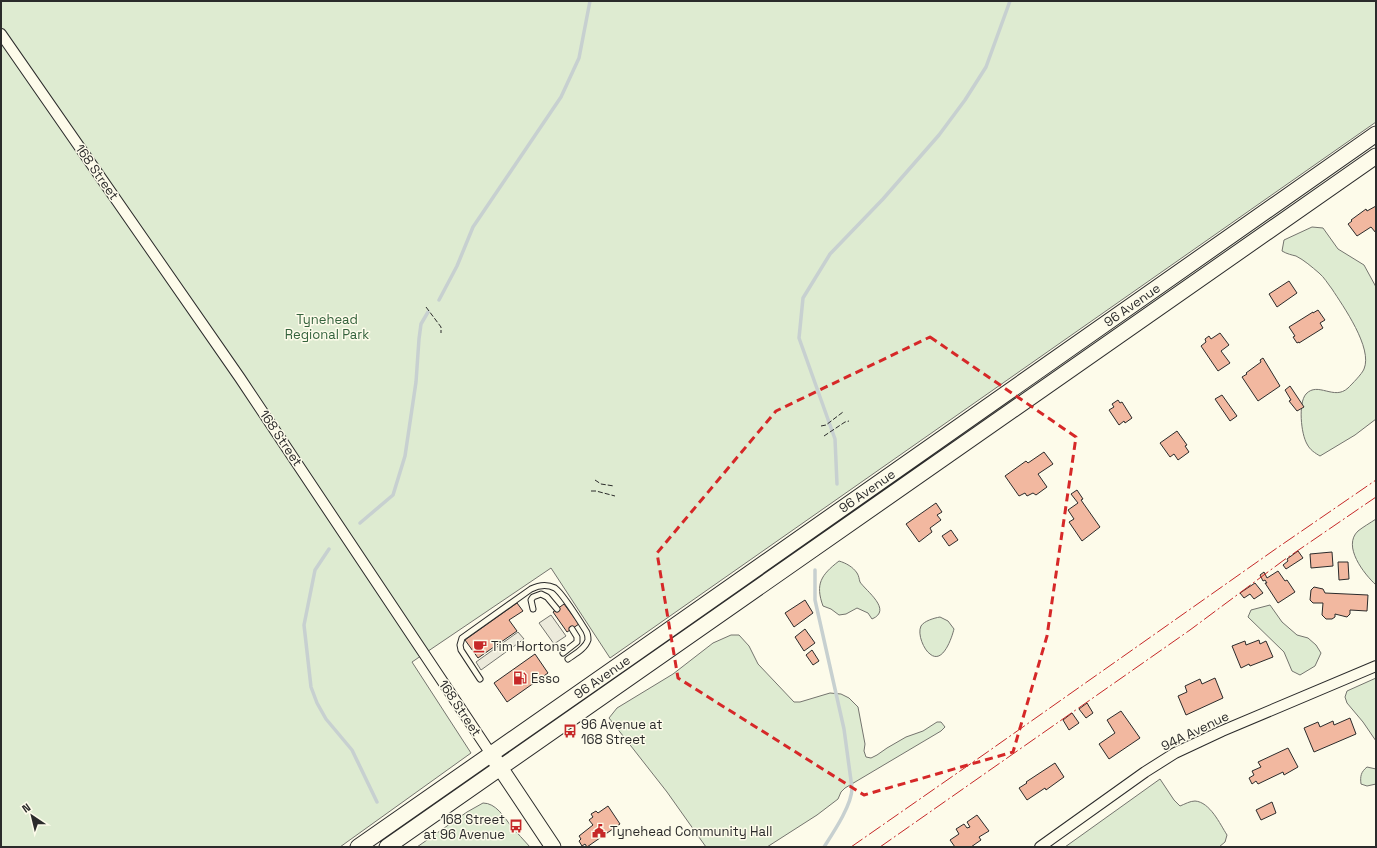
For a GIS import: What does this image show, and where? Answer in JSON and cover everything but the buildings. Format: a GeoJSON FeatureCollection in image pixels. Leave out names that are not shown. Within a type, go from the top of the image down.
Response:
{"type":"FeatureCollection","features":[{"type":"Feature","properties":{"kind":"main road","name":"96 Avenue"},"geometry":{"type":"LineString","coordinates":[[358,847],[1376,134]]}},
{"type":"Feature","properties":{"kind":"main road","name":"96 Avenue"},"geometry":{"type":"LineString","coordinates":[[387,847],[1376,156]]}},
{"type":"Feature","properties":{"kind":"main road","name":"168 Street"},"geometry":{"type":"LineString","coordinates":[[491,754],[553,847]]}},
{"type":"Feature","properties":{"kind":"street","name":"168 Street"},"geometry":{"type":"LineString","coordinates":[[1,34],[240,378],[491,754]]}},
{"type":"Feature","properties":{"kind":"street","name":"94A Avenue"},"geometry":{"type":"LineString","coordinates":[[1040,847],[1145,772],[1175,753],[1222,731],[1376,666]]}},
{"type":"Feature","properties":{"kind":"lane"},"geometry":{"type":"LineString","coordinates":[[480,679],[461,650],[460,645],[462,638],[537,586],[550,586],[559,592],[587,633],[587,642],[585,645],[568,659]]}},
{"type":"Feature","properties":{"kind":"lane"},"geometry":{"type":"LineString","coordinates":[[533,609],[531,600],[533,597],[541,594],[547,597],[557,609]]}},
{"type":"Feature","properties":{"kind":"lane"},"geometry":{"type":"LineString","coordinates":[[563,653],[577,642],[577,637],[572,629]]}},
{"type":"Feature","properties":{"kind":"highlighted area"},"geometry":{"type":"Polygon","coordinates":[[[930,337],[1076,437],[1047,636],[1013,752],[864,795],[678,678],[657,553],[776,411],[930,337]]]}},
{"type":"Feature","properties":{"kind":"green space","name":"Tynehead Regional Park"},"geometry":{"type":"Polygon","coordinates":[[[1,1],[1376,1],[1376,122],[610,658],[551,568],[412,662],[471,753],[340,847],[1,847],[1,1]]]}},
{"type":"Feature","properties":{"kind":"green space"},"geometry":{"type":"Polygon","coordinates":[[[1312,227],[1323,228],[1338,249],[1364,265],[1376,287],[1376,419],[1355,435],[1320,456],[1307,444],[1303,433],[1301,411],[1304,398],[1306,394],[1316,389],[1337,393],[1348,388],[1361,374],[1366,360],[1361,339],[1356,328],[1332,289],[1321,275],[1302,260],[1282,251],[1284,240],[1312,227]]]}},
{"type":"Feature","properties":{"kind":"green space"},"geometry":{"type":"Polygon","coordinates":[[[1376,519],[1376,585],[1356,560],[1352,544],[1358,531],[1376,519]]]}},
{"type":"Feature","properties":{"kind":"green space"},"geometry":{"type":"Polygon","coordinates":[[[839,561],[855,571],[860,582],[876,600],[880,611],[878,615],[872,619],[868,613],[857,608],[846,614],[839,615],[831,609],[823,606],[820,592],[821,580],[839,561]]]}},
{"type":"Feature","properties":{"kind":"green space"},"geometry":{"type":"Polygon","coordinates":[[[1270,605],[1282,622],[1297,635],[1308,638],[1316,645],[1321,653],[1315,666],[1300,675],[1292,671],[1284,652],[1248,617],[1251,610],[1270,605]]]}},
{"type":"Feature","properties":{"kind":"green space"},"geometry":{"type":"Polygon","coordinates":[[[940,617],[948,621],[954,629],[946,649],[939,656],[935,656],[930,654],[923,645],[920,629],[924,623],[940,617]]]}},
{"type":"Feature","properties":{"kind":"green space"},"geometry":{"type":"Polygon","coordinates":[[[731,635],[739,635],[749,646],[758,664],[794,702],[800,702],[830,693],[841,694],[849,698],[858,707],[866,757],[871,758],[906,737],[923,731],[937,722],[941,722],[945,727],[941,731],[845,788],[841,792],[838,799],[817,815],[767,847],[706,847],[667,792],[609,718],[617,708],[673,674],[713,643],[731,635]]]}},
{"type":"Feature","properties":{"kind":"green space"},"geometry":{"type":"Polygon","coordinates":[[[1376,678],[1376,741],[1347,703],[1345,697],[1347,691],[1376,678]]]}},
{"type":"Feature","properties":{"kind":"green space"},"geometry":{"type":"Polygon","coordinates":[[[1367,767],[1376,769],[1376,784],[1367,786],[1361,784],[1361,774],[1367,767]]]}},
{"type":"Feature","properties":{"kind":"green space"},"geometry":{"type":"Polygon","coordinates":[[[1160,779],[1174,800],[1180,806],[1195,801],[1200,802],[1210,809],[1227,835],[1225,842],[1219,847],[1065,847],[1160,779]]]}},
{"type":"Feature","properties":{"kind":"green space"},"geometry":{"type":"Polygon","coordinates":[[[483,803],[492,805],[496,808],[530,847],[417,847],[467,812],[483,803]]]}},
{"type":"Feature","properties":{"kind":"shaded area"},"geometry":{"type":"Polygon","coordinates":[[[551,615],[566,636],[554,644],[539,623],[551,615]]]}},
{"type":"Feature","properties":{"kind":"shaded area"},"geometry":{"type":"Polygon","coordinates":[[[518,632],[524,639],[481,670],[476,662],[518,632]]]}},
{"type":"Feature","properties":{"kind":"waterway"},"geometry":{"type":"LineString","coordinates":[[439,300],[457,266],[473,227],[561,97],[579,58],[590,1]]}},
{"type":"Feature","properties":{"kind":"waterway"},"geometry":{"type":"LineString","coordinates":[[837,484],[835,439],[799,338],[803,298],[830,254],[883,199],[939,135],[965,100],[986,67],[1010,1]]}},
{"type":"Feature","properties":{"kind":"waterway"},"geometry":{"type":"LineString","coordinates":[[360,523],[393,495],[405,456],[416,382],[421,324],[428,312]]}},
{"type":"Feature","properties":{"kind":"waterway"},"geometry":{"type":"LineString","coordinates":[[329,549],[315,570],[304,625],[311,687],[317,703],[326,719],[352,750],[377,802]]}},
{"type":"Feature","properties":{"kind":"waterway"},"geometry":{"type":"LineString","coordinates":[[815,570],[815,600],[844,729],[852,788],[846,810],[824,847]]}},
{"type":"Feature","properties":{"kind":"fence"},"geometry":{"type":"LineString","coordinates":[[426,307],[441,327],[441,333]]}},
{"type":"Feature","properties":{"kind":"fence"},"geometry":{"type":"LineString","coordinates":[[821,426],[826,425],[843,412]]}},
{"type":"Feature","properties":{"kind":"fence"},"geometry":{"type":"LineString","coordinates":[[824,436],[845,422],[849,421]]}},
{"type":"Feature","properties":{"kind":"fence"},"geometry":{"type":"LineString","coordinates":[[595,480],[601,484],[614,486]]}},
{"type":"Feature","properties":{"kind":"fence"},"geometry":{"type":"LineString","coordinates":[[591,491],[615,496]]}},
{"type":"Feature","properties":{"kind":"power"},"geometry":{"type":"LineString","coordinates":[[851,847],[1376,480]]}},
{"type":"Feature","properties":{"kind":"power"},"geometry":{"type":"LineString","coordinates":[[880,847],[1190,630],[1284,560],[1376,497]]}},
{"type":"Feature","properties":{"kind":"place","name":"Tim Hortons"},"geometry":{"type":"Point","coordinates":[480,646]}},
{"type":"Feature","properties":{"kind":"place","name":"Esso"},"geometry":{"type":"Point","coordinates":[520,678]}},
{"type":"Feature","properties":{"kind":"place","name":"96 Avenue at 168 Street"},"geometry":{"type":"Point","coordinates":[570,731]}},
{"type":"Feature","properties":{"kind":"place","name":"168 Street at 96 Avenue"},"geometry":{"type":"Point","coordinates":[516,826]}},
{"type":"Feature","properties":{"kind":"place","name":"Tynehead Community Hall"},"geometry":{"type":"Point","coordinates":[599,831]}}]}
